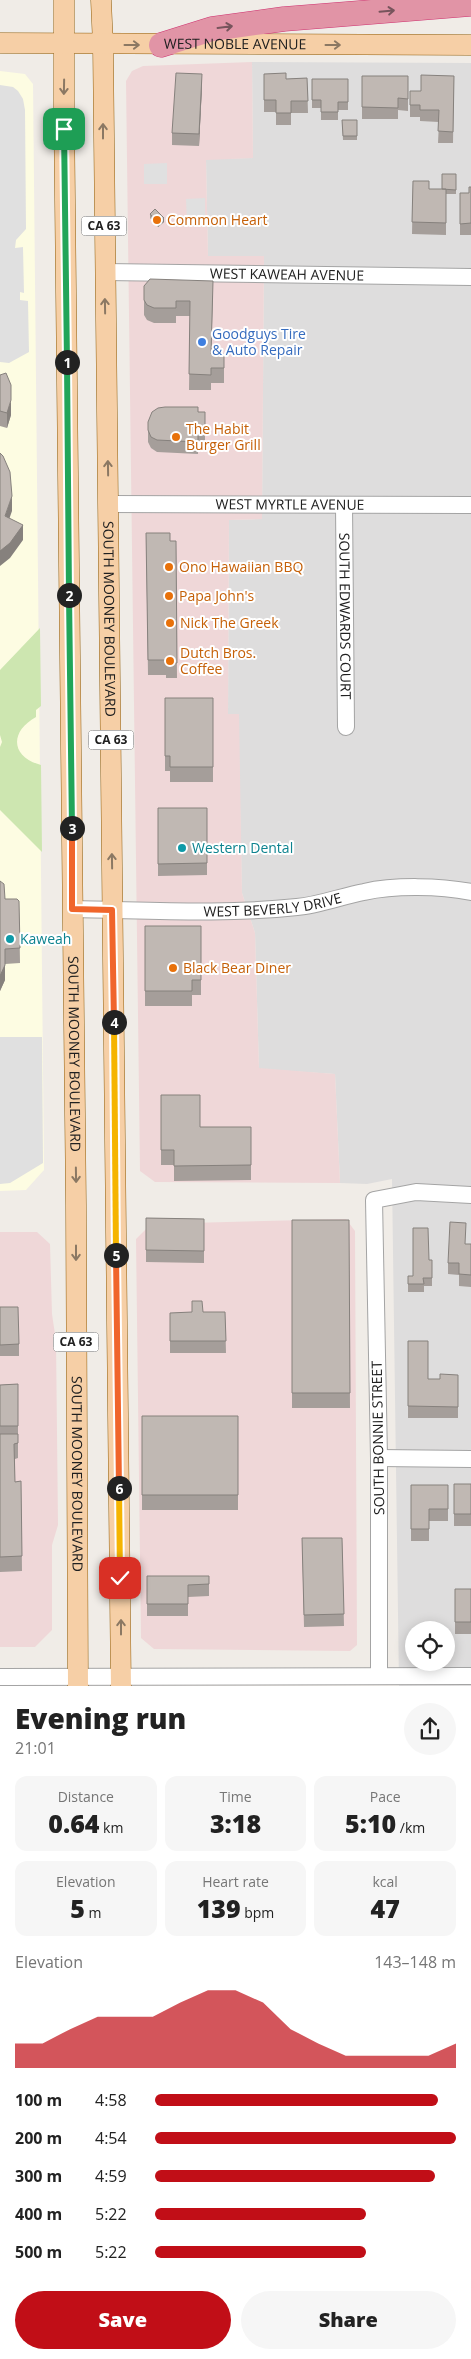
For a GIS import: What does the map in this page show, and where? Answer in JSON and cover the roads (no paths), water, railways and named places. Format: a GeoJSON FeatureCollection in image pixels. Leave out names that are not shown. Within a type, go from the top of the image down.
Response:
{"type":"FeatureCollection","features":[{"type":"Feature","properties":{"kind":"highway"},"geometry":{"type":"LineString","coordinates":[[162,45],[212,29],[230,26],[284,19],[471,4]]}},
{"type":"Feature","properties":{"kind":"main road","name":"SOUTH MOONEY BOULEVARD"},"geometry":{"type":"LineString","coordinates":[[64,0],[76,1205],[78,1681]]}},
{"type":"Feature","properties":{"kind":"main road","name":"SOUTH MOONEY BOULEVARD"},"geometry":{"type":"LineString","coordinates":[[100,0],[103,45],[109,504],[121,1681]]}},
{"type":"Feature","properties":{"kind":"main road","name":"WEST NOBLE AVENUE"},"geometry":{"type":"LineString","coordinates":[[0,43],[65,45],[471,45]]}},
{"type":"Feature","properties":{"kind":"street","name":"WEST KAWEAH AVENUE"},"geometry":{"type":"LineString","coordinates":[[105,272],[471,277]]}},
{"type":"Feature","properties":{"kind":"street","name":"WEST MYRTLE AVENUE"},"geometry":{"type":"LineString","coordinates":[[109,504],[471,506]]}},
{"type":"Feature","properties":{"kind":"street","name":"SOUTH EDWARDS COURT"},"geometry":{"type":"LineString","coordinates":[[344,505],[346,727]]}},
{"type":"Feature","properties":{"kind":"street","name":"WEST BEVERLY DRIVE"},"geometry":{"type":"LineString","coordinates":[[72,909],[215,912],[265,910],[300,907],[367,891],[405,888],[471,892]]}},
{"type":"Feature","properties":{"kind":"street","name":"SOUTH BONNIE STREET"},"geometry":{"type":"LineString","coordinates":[[379,1676],[379,1458],[374,1200],[416,1192],[471,1195]]}},
{"type":"Feature","properties":{"kind":"street"},"geometry":{"type":"LineString","coordinates":[[379,1458],[471,1458]]}},
{"type":"Feature","properties":{"kind":"street"},"geometry":{"type":"LineString","coordinates":[[0,1677],[121,1681],[471,1676]]}},
{"type":"Feature","properties":{"kind":"place","name":"Common Heart"},"geometry":{"type":"Point","coordinates":[157,220]}},
{"type":"Feature","properties":{"kind":"place","name":"Goodguys Tire & Auto Repair"},"geometry":{"type":"Point","coordinates":[202,342]}},
{"type":"Feature","properties":{"kind":"place","name":"The Habit Burger Grill"},"geometry":{"type":"Point","coordinates":[176,437]}},
{"type":"Feature","properties":{"kind":"place","name":"Ono Hawaiian BBQ"},"geometry":{"type":"Point","coordinates":[169,567]}},
{"type":"Feature","properties":{"kind":"place","name":"Papa John's"},"geometry":{"type":"Point","coordinates":[169,596]}},
{"type":"Feature","properties":{"kind":"place","name":"Nick The Greek"},"geometry":{"type":"Point","coordinates":[170,623]}},
{"type":"Feature","properties":{"kind":"place","name":"Dutch Bros. Coffee"},"geometry":{"type":"Point","coordinates":[170,661]}},
{"type":"Feature","properties":{"kind":"place","name":"Western Dental"},"geometry":{"type":"Point","coordinates":[182,848]}},
{"type":"Feature","properties":{"kind":"place","name":"Kaweah"},"geometry":{"type":"Point","coordinates":[10,939]}},
{"type":"Feature","properties":{"kind":"place","name":"Black Bear Diner"},"geometry":{"type":"Point","coordinates":[173,968]}}]}
